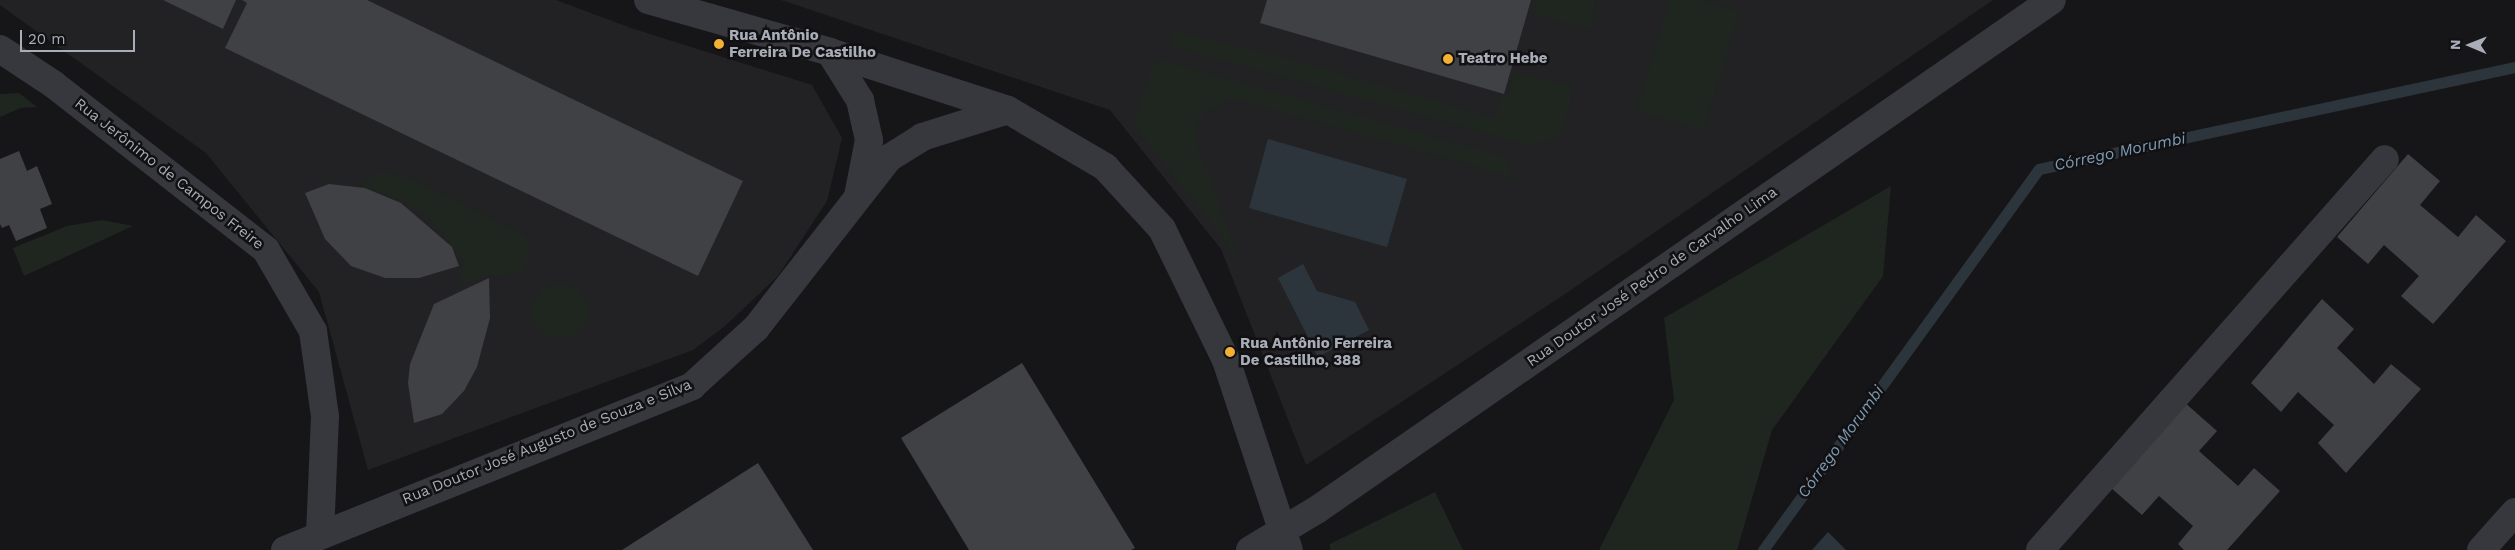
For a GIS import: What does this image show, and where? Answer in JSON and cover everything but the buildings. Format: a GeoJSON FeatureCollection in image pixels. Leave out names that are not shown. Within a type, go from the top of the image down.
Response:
{"type":"FeatureCollection","features":[{"type":"Feature","properties":{"kind":"street"},"geometry":{"type":"LineString","coordinates":[[648,0],[830,52],[1008,110],[1106,168],[1162,229],[1226,360],[1287,539]]}},
{"type":"Feature","properties":{"kind":"street","name":"Rua Doutor José Pedro de Carvalho Lima"},"geometry":{"type":"LineString","coordinates":[[1250,550],[1287,539],[2052,0]]}},
{"type":"Feature","properties":{"kind":"street","name":"Rua Jerônimo de Campos Freire"},"geometry":{"type":"LineString","coordinates":[[0,49],[53,84],[266,250],[313,330],[326,416],[320,533]]}},
{"type":"Feature","properties":{"kind":"street","name":"Rua Doutor José Augusto de Souza e Silva"},"geometry":{"type":"LineString","coordinates":[[830,52],[860,100],[869,140],[857,202]]}},
{"type":"Feature","properties":{"kind":"street","name":"Rua Doutor José Augusto de Souza e Silva"},"geometry":{"type":"LineString","coordinates":[[285,550],[320,533],[692,386],[756,328],[857,202],[889,158],[922,137],[1008,110]]}},
{"type":"Feature","properties":{"kind":"street"},"geometry":{"type":"LineString","coordinates":[[2040,550],[2385,159]]}},
{"type":"Feature","properties":{"kind":"street"},"geometry":{"type":"LineString","coordinates":[[2481,550],[2515,512]]}},
{"type":"Feature","properties":{"kind":"shaded area"},"geometry":{"type":"Polygon","coordinates":[[[0,0],[556,0],[631,28],[812,85],[842,138],[827,201],[778,276],[724,327],[693,350],[368,470],[319,292],[206,153],[0,5],[0,0]]]}},
{"type":"Feature","properties":{"kind":"shaded area"},"geometry":{"type":"Polygon","coordinates":[[[781,0],[1993,0],[1568,292],[1306,465],[1221,249],[1110,110],[781,0]]]}},
{"type":"Feature","properties":{"kind":"shaded area"},"geometry":{"type":"Polygon","coordinates":[[[1537,0],[1595,0],[1592,30],[1533,14],[1537,0]]]}},
{"type":"Feature","properties":{"kind":"shaded area"},"geometry":{"type":"Polygon","coordinates":[[[1670,0],[1700,0],[1740,12],[1703,131],[1636,110],[1670,0]]]}},
{"type":"Feature","properties":{"kind":"shaded area"},"geometry":{"type":"Polygon","coordinates":[[[1175,32],[1267,53],[1494,118],[1502,96],[1507,97],[1514,73],[1574,87],[1563,130],[1556,139],[1529,145],[1174,47],[1168,43],[1175,32]]]}},
{"type":"Feature","properties":{"kind":"shaded area"},"geometry":{"type":"Polygon","coordinates":[[[1162,60],[1504,157],[1517,186],[1503,174],[1232,98],[1203,115],[1196,127],[1196,141],[1239,259],[1235,260],[1222,235],[1133,125],[1153,66],[1162,60]]]}},
{"type":"Feature","properties":{"kind":"shaded area"},"geometry":{"type":"Polygon","coordinates":[[[19,93],[37,107],[21,108],[0,117],[0,94],[19,93]]]}},
{"type":"Feature","properties":{"kind":"shaded area"},"geometry":{"type":"Polygon","coordinates":[[[1268,139],[1407,179],[1387,247],[1249,208],[1268,139]]]}},
{"type":"Feature","properties":{"kind":"shaded area"},"geometry":{"type":"Polygon","coordinates":[[[383,171],[416,180],[526,236],[530,254],[524,270],[494,278],[491,274],[463,284],[457,268],[465,264],[430,220],[404,202],[359,184],[383,171]]]}},
{"type":"Feature","properties":{"kind":"shaded area"},"geometry":{"type":"Polygon","coordinates":[[[1891,186],[1883,276],[1772,430],[1737,550],[1599,550],[1674,400],[1664,318],[1891,186]]]}},
{"type":"Feature","properties":{"kind":"shaded area"},"geometry":{"type":"Polygon","coordinates":[[[102,220],[133,226],[24,276],[13,248],[67,226],[102,220]]]}},
{"type":"Feature","properties":{"kind":"shaded area"},"geometry":{"type":"Polygon","coordinates":[[[1303,264],[1317,291],[1355,302],[1369,330],[1318,357],[1278,278],[1303,264]]]}},
{"type":"Feature","properties":{"kind":"shaded area"},"geometry":{"type":"Polygon","coordinates":[[[560,283],[571,285],[580,291],[586,300],[588,311],[586,322],[580,331],[571,337],[560,339],[549,337],[540,331],[534,322],[532,311],[534,300],[540,291],[549,285],[560,283]]]}},
{"type":"Feature","properties":{"kind":"shaded area"},"geometry":{"type":"Polygon","coordinates":[[[1435,492],[1463,550],[1330,550],[1330,544],[1435,492]]]}},
{"type":"Feature","properties":{"kind":"shaded area"},"geometry":{"type":"Polygon","coordinates":[[[1828,532],[1846,550],[1812,550],[1828,532]]]}},
{"type":"Feature","properties":{"kind":"waterway","name":"Córrego Morumbi"},"geometry":{"type":"LineString","coordinates":[[1763,550],[2039,169],[2515,67]]}},
{"type":"Feature","properties":{"kind":"place","name":"Rua Antônio Ferreira De Castilho"},"geometry":{"type":"Point","coordinates":[719,44]}},
{"type":"Feature","properties":{"kind":"place","name":"Teatro Hebe"},"geometry":{"type":"Point","coordinates":[1448,59]}},
{"type":"Feature","properties":{"kind":"place","name":"Rua Antônio Ferreira De Castilho, 388"},"geometry":{"type":"Point","coordinates":[1230,352]}}]}
